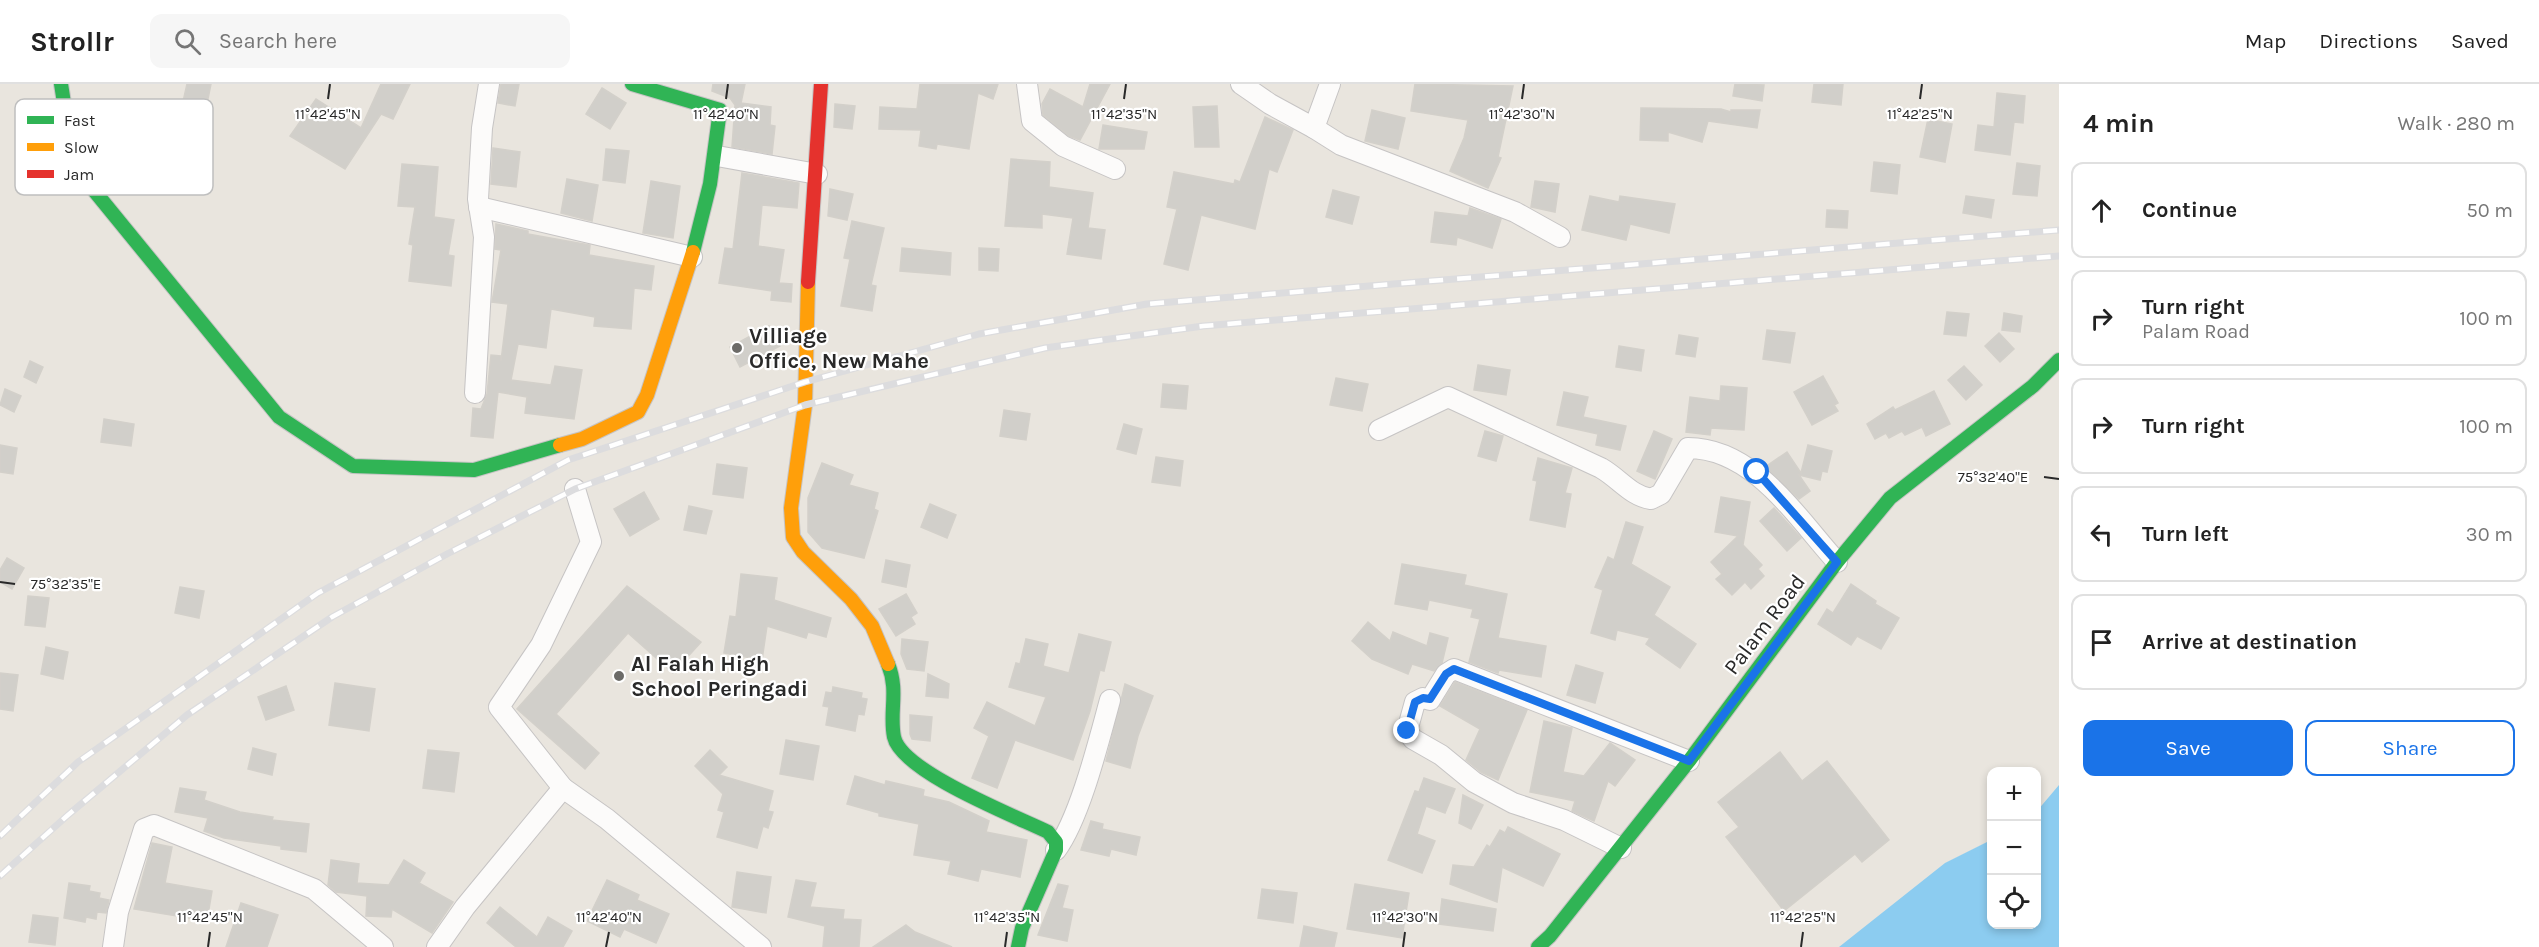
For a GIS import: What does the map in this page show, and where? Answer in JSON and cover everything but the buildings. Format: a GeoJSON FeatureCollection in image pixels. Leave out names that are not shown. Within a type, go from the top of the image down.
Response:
{"type":"FeatureCollection","features":[{"type":"Feature","properties":{"kind":"street"},"geometry":{"type":"LineString","coordinates":[[61,84],[63,99]]}},
{"type":"Feature","properties":{"kind":"street"},"geometry":{"type":"LineString","coordinates":[[475,393],[484,237],[479,207],[482,128],[489,84]]}},
{"type":"Feature","properties":{"kind":"street"},"geometry":{"type":"LineString","coordinates":[[98,195],[279,417],[353,466],[474,470],[582,439],[638,412],[646,395],[692,257],[717,156],[720,110],[632,84]]}},
{"type":"Feature","properties":{"kind":"street"},"geometry":{"type":"LineString","coordinates":[[821,84],[817,174],[806,308],[805,405],[790,508],[793,537],[803,552],[851,599],[872,626],[892,674],[895,693],[894,737],[900,750],[932,777],[1048,832],[1056,842],[1056,850]]}},
{"type":"Feature","properties":{"kind":"street"},"geometry":{"type":"LineString","coordinates":[[1027,84],[1032,121],[1063,146],[1115,169]]}},
{"type":"Feature","properties":{"kind":"street"},"geometry":{"type":"LineString","coordinates":[[1241,84],[1341,145],[1515,212],[1560,237]]}},
{"type":"Feature","properties":{"kind":"street"},"geometry":{"type":"LineString","coordinates":[[1314,128],[1330,84]]}},
{"type":"Feature","properties":{"kind":"street"},"geometry":{"type":"LineString","coordinates":[[717,156],[817,174]]}},
{"type":"Feature","properties":{"kind":"street"},"geometry":{"type":"LineString","coordinates":[[479,207],[692,257]]}},
{"type":"Feature","properties":{"kind":"street","name":"Palam Road"},"geometry":{"type":"LineString","coordinates":[[1538,947],[1550,936],[1621,848],[1689,761],[1837,562],[1890,498],[2032,386],[2059,360]]}},
{"type":"Feature","properties":{"kind":"street"},"geometry":{"type":"LineString","coordinates":[[1379,430],[1448,398],[1601,468],[1621,479],[1632,493],[1651,499],[1661,494],[1688,448],[1704,448],[1757,472],[1837,562]]}},
{"type":"Feature","properties":{"kind":"street"},"geometry":{"type":"LineString","coordinates":[[575,489],[591,542],[541,645],[499,707],[563,788],[607,819],[761,947]]}},
{"type":"Feature","properties":{"kind":"street"},"geometry":{"type":"LineString","coordinates":[[1621,848],[1564,820],[1513,803],[1474,782],[1441,755],[1413,739],[1407,731],[1415,702],[1423,698],[1430,699],[1446,674],[1454,669],[1689,761]]}},
{"type":"Feature","properties":{"kind":"street"},"geometry":{"type":"LineString","coordinates":[[1018,947],[1022,928],[1056,850],[1065,839],[1092,764],[1110,700]]}},
{"type":"Feature","properties":{"kind":"street"},"geometry":{"type":"LineString","coordinates":[[437,947],[465,908],[563,788]]}},
{"type":"Feature","properties":{"kind":"street"},"geometry":{"type":"LineString","coordinates":[[113,947],[118,912],[144,829],[154,825],[314,889],[383,947]]}},
{"type":"Feature","properties":{"kind":"water"},"geometry":{"type":"Polygon","coordinates":[[[2059,785],[2059,947],[1839,947],[1945,863],[1987,842],[1987,929],[2041,929],[2041,806],[2059,785]]]}},
{"type":"Feature","properties":{"kind":"railway"},"geometry":{"type":"LineString","coordinates":[[0,836],[78,762],[318,593],[568,460],[805,382],[979,334],[1147,304],[2059,230]]}},
{"type":"Feature","properties":{"kind":"railway"},"geometry":{"type":"LineString","coordinates":[[0,876],[68,815],[187,715],[332,617],[447,554],[575,489],[805,405],[1045,348],[1203,326],[2059,256]]}},
{"type":"Feature","properties":{"kind":"traffic: fast"},"geometry":{"type":"LineString","coordinates":[[61,84],[63,99]]}},
{"type":"Feature","properties":{"kind":"traffic: fast"},"geometry":{"type":"LineString","coordinates":[[632,84],[720,110],[710,184],[693,252]]}},
{"type":"Feature","properties":{"kind":"traffic: fast"},"geometry":{"type":"LineString","coordinates":[[98,195],[279,417],[353,466],[474,470],[560,445]]}},
{"type":"Feature","properties":{"kind":"traffic: fast"},"geometry":{"type":"LineString","coordinates":[[1538,947],[1550,936],[1689,761],[1837,562],[1890,498],[2033,386],[2059,360]]}},
{"type":"Feature","properties":{"kind":"traffic: fast"},"geometry":{"type":"LineString","coordinates":[[888,664],[893,683],[894,737],[902,750],[917,764],[938,778],[962,792],[1048,832],[1056,842],[1056,850],[1022,928],[1018,947]]}},
{"type":"Feature","properties":{"kind":"traffic: slow"},"geometry":{"type":"LineString","coordinates":[[560,445],[582,439],[638,412],[647,395],[693,252]]}},
{"type":"Feature","properties":{"kind":"traffic: slow"},"geometry":{"type":"LineString","coordinates":[[808,282],[805,405],[791,508],[793,537],[803,552],[851,599],[872,626],[888,664]]}},
{"type":"Feature","properties":{"kind":"traffic: jam"},"geometry":{"type":"LineString","coordinates":[[808,282],[821,84]]}},
{"type":"Feature","properties":{"kind":"place","name":"Villiage Office, New Mahe"},"geometry":{"type":"Point","coordinates":[737,348]}},
{"type":"Feature","properties":{"kind":"place","name":"Al Falah High School Peringadi"},"geometry":{"type":"Point","coordinates":[619,676]}},
{"type":"Feature","properties":{"kind":"route"},"geometry":{"type":"LineString","coordinates":[[1407,731],[1407,723],[1415,702],[1423,698],[1430,699],[1439,689],[1446,674],[1454,669],[1477,676],[1689,761],[1837,562],[1757,472]]}}]}
